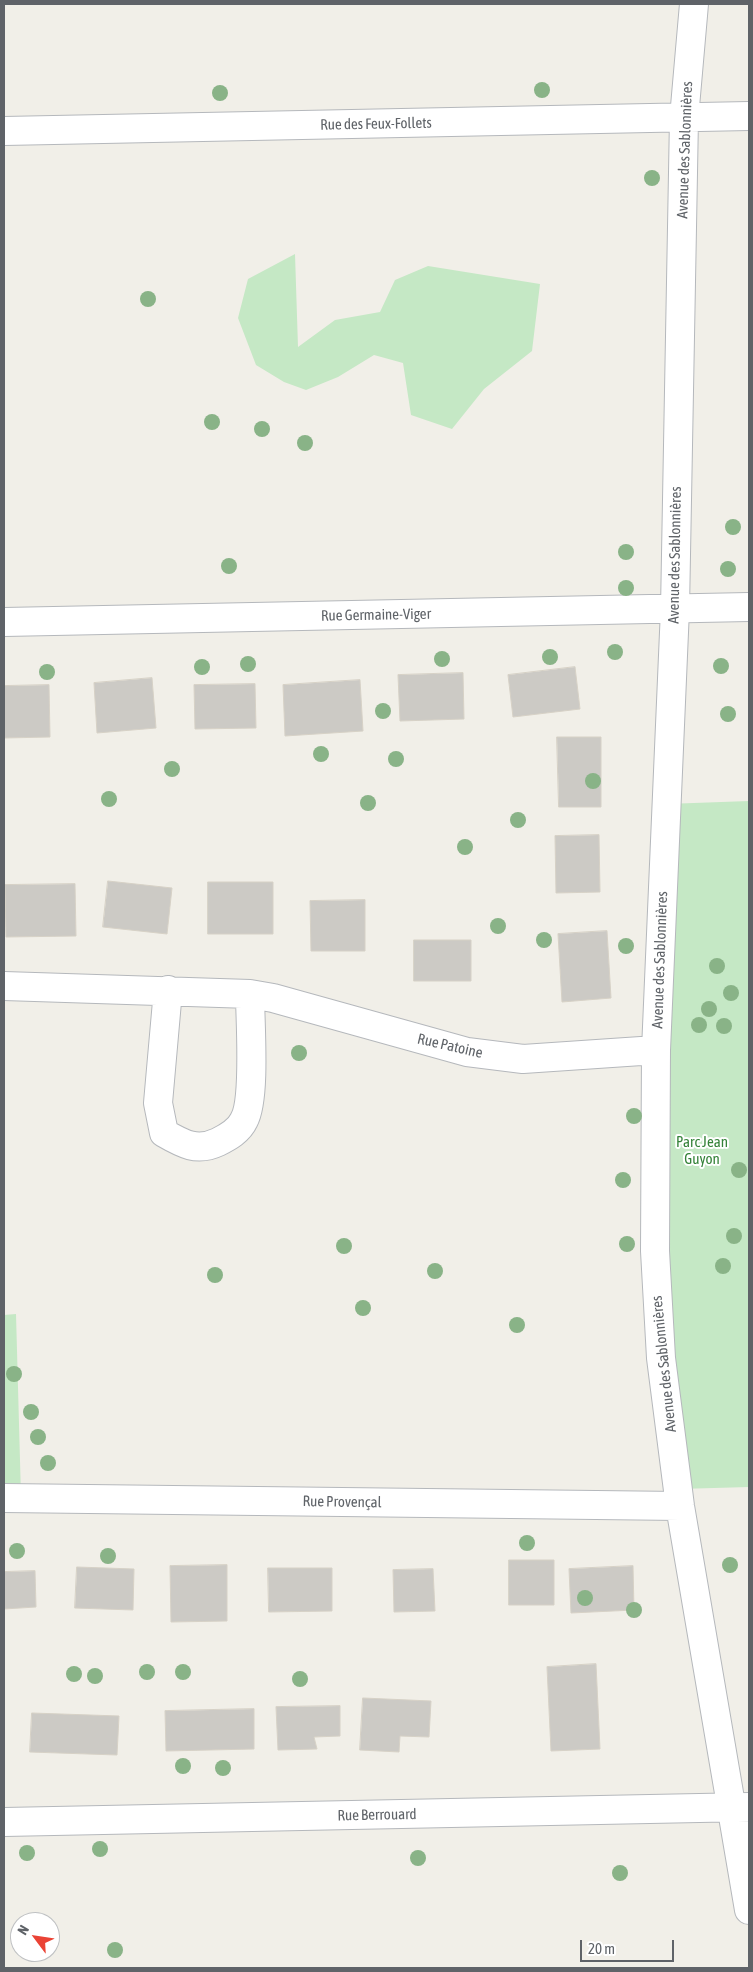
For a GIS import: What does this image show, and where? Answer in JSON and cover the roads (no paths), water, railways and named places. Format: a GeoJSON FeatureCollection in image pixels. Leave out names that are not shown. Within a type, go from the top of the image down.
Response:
{"type":"FeatureCollection","features":[{"type":"Feature","properties":{"kind":"street","name":"Avenue des Sablonnières"},"geometry":{"type":"LineString","coordinates":[[694,4],[684,118],[674,609],[656,1050],[655,1251],[661,1358],[680,1506],[741,1807],[749,1910]]}},
{"type":"Feature","properties":{"kind":"street","name":"Rue des Feux-Follets"},"geometry":{"type":"LineString","coordinates":[[4,131],[749,116]]}},
{"type":"Feature","properties":{"kind":"street","name":"Rue Germaine-Viger"},"geometry":{"type":"LineString","coordinates":[[4,622],[749,607]]}},
{"type":"Feature","properties":{"kind":"street","name":"Rue Patoine"},"geometry":{"type":"LineString","coordinates":[[4,986],[250,994],[273,998],[467,1052],[523,1059],[656,1050]]}},
{"type":"Feature","properties":{"kind":"street"},"geometry":{"type":"LineString","coordinates":[[168,990],[158,1103],[164,1133],[185,1145],[210,1146],[230,1136],[244,1120],[251,1098],[250,994]]}},
{"type":"Feature","properties":{"kind":"street","name":"Rue Provençal"},"geometry":{"type":"LineString","coordinates":[[4,1498],[680,1506]]}},
{"type":"Feature","properties":{"kind":"street","name":"Rue Berrouard"},"geometry":{"type":"LineString","coordinates":[[4,1822],[741,1807]]}},
{"type":"Feature","properties":{"kind":"park label","name":"Parc Jean Guyon"},"geometry":{"type":"Point","coordinates":[702,1150]}}]}
